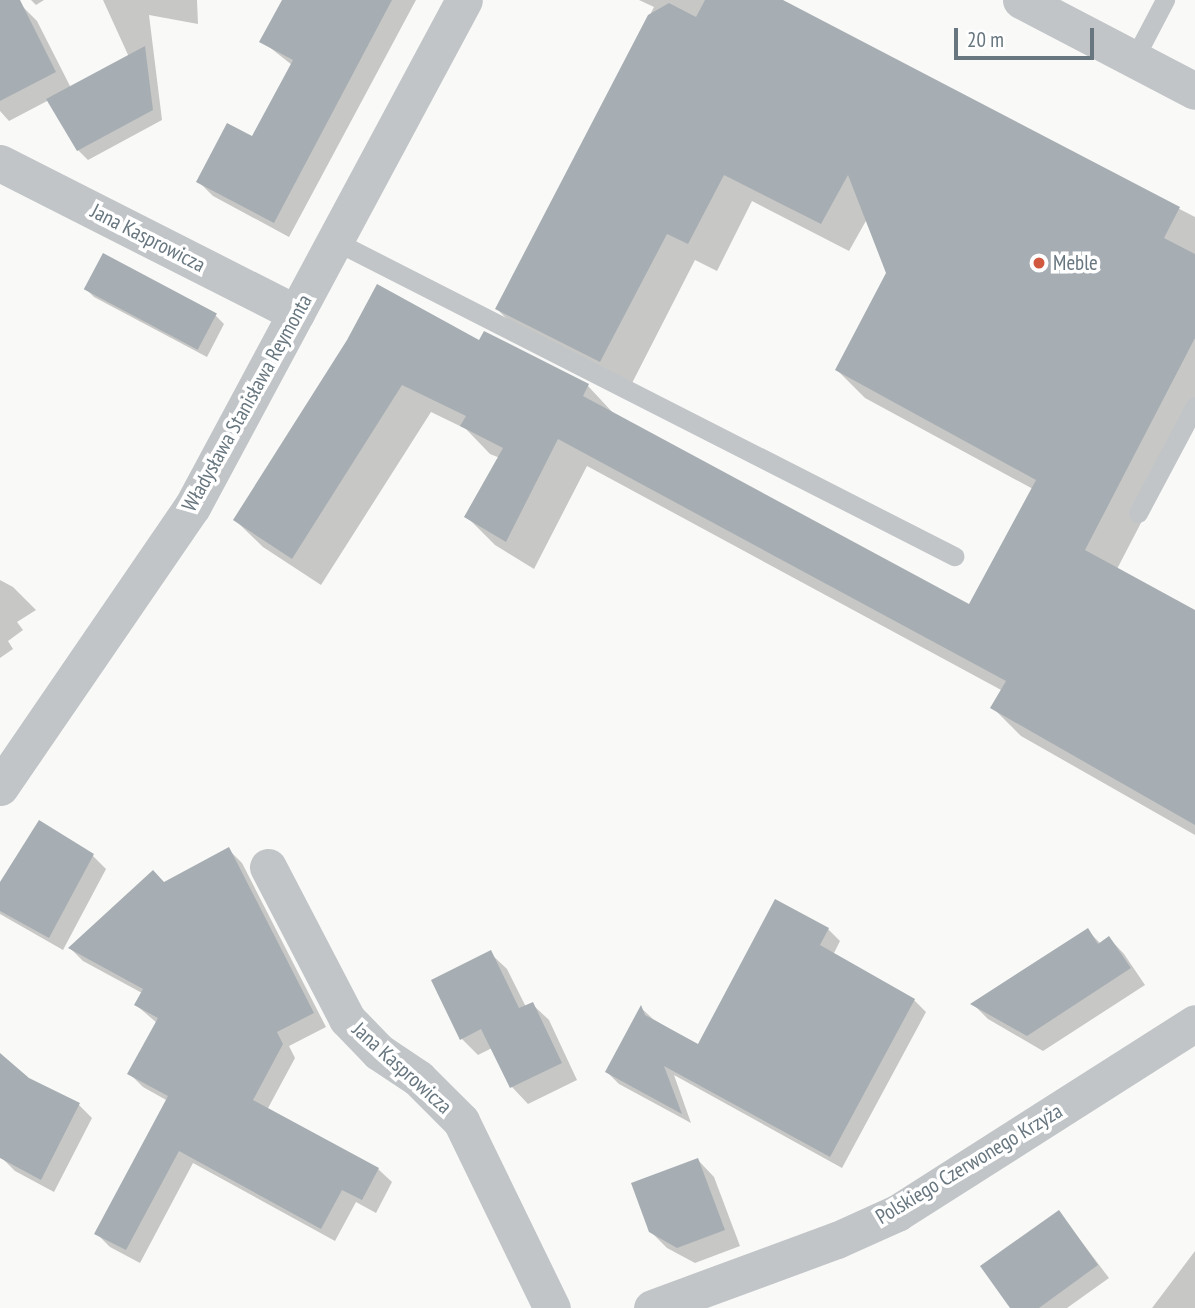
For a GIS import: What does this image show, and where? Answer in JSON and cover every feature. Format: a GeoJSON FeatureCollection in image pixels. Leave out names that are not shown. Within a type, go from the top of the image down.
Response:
{"type":"FeatureCollection","features":[{"type":"Feature","properties":{"kind":"street","name":"Władysława Stanisława Reymonta"},"geometry":{"type":"LineString","coordinates":[[0,787],[192,507],[464,0]]}},
{"type":"Feature","properties":{"kind":"street"},"geometry":{"type":"LineString","coordinates":[[1021,0],[1195,91]]}},
{"type":"Feature","properties":{"kind":"street","name":"Jana Kasprowicza"},"geometry":{"type":"LineString","coordinates":[[0,163],[296,313]]}},
{"type":"Feature","properties":{"kind":"street","name":"Jana Kasprowicza"},"geometry":{"type":"LineString","coordinates":[[268,867],[347,1018],[379,1052],[418,1078],[461,1121],[552,1308]]}},
{"type":"Feature","properties":{"kind":"street","name":"Polskiego Czerwonego Krzyża"},"geometry":{"type":"LineString","coordinates":[[652,1308],[837,1240],[897,1213],[1195,1023]]}},
{"type":"Feature","properties":{"kind":"lane"},"geometry":{"type":"LineString","coordinates":[[1133,59],[1165,0]]}},
{"type":"Feature","properties":{"kind":"lane"},"geometry":{"type":"LineString","coordinates":[[335,241],[954,556]]}},
{"type":"Feature","properties":{"kind":"lane"},"geometry":{"type":"LineString","coordinates":[[1138,513],[1195,406]]}},
{"type":"Feature","properties":{"kind":"building"},"geometry":{"type":"Polygon","coordinates":[[[0,0],[20,0],[56,72],[0,101],[0,0]]]}},
{"type":"Feature","properties":{"kind":"building"},"geometry":{"type":"Polygon","coordinates":[[[282,0],[392,0],[274,223],[196,182],[227,123],[252,136],[293,60],[259,42],[282,0]]]}},
{"type":"Feature","properties":{"kind":"building"},"geometry":{"type":"Polygon","coordinates":[[[705,0],[783,0],[1180,207],[1164,238],[1195,254],[1195,338],[1085,550],[1195,610],[1195,825],[990,708],[1006,681],[558,439],[506,542],[464,517],[503,448],[460,426],[466,416],[402,385],[292,559],[233,520],[347,340],[377,284],[479,340],[484,331],[589,384],[583,396],[969,604],[1036,480],[835,370],[886,273],[848,175],[821,224],[724,175],[688,244],[667,234],[600,362],[495,309],[648,15],[669,3],[696,17],[705,0]]]}},
{"type":"Feature","properties":{"kind":"building"},"geometry":{"type":"Polygon","coordinates":[[[145,46],[153,110],[77,151],[46,99],[145,46]]]}},
{"type":"Feature","properties":{"kind":"building"},"geometry":{"type":"Polygon","coordinates":[[[103,253],[217,314],[198,350],[84,289],[103,253]]]}},
{"type":"Feature","properties":{"kind":"building"},"geometry":{"type":"Polygon","coordinates":[[[39,820],[94,854],[49,938],[0,911],[0,882],[39,820]]]}},
{"type":"Feature","properties":{"kind":"building"},"geometry":{"type":"Polygon","coordinates":[[[229,847],[314,1013],[277,1032],[283,1044],[253,1100],[379,1168],[362,1200],[342,1190],[321,1229],[179,1151],[126,1250],[94,1234],[168,1096],[127,1074],[158,1018],[134,1005],[143,989],[68,948],[153,870],[164,882],[229,847]]]}},
{"type":"Feature","properties":{"kind":"building"},"geometry":{"type":"Polygon","coordinates":[[[775,899],[829,928],[820,945],[915,999],[830,1157],[664,1066],[682,1114],[605,1072],[641,1005],[645,1015],[698,1044],[775,899]]]}},
{"type":"Feature","properties":{"kind":"building"},"geometry":{"type":"Polygon","coordinates":[[[1088,928],[1098,944],[1109,936],[1131,968],[1027,1036],[970,1004],[1088,928]]]}},
{"type":"Feature","properties":{"kind":"building"},"geometry":{"type":"Polygon","coordinates":[[[491,950],[519,1008],[533,1002],[562,1063],[510,1088],[481,1029],[460,1040],[431,980],[491,950]]]}},
{"type":"Feature","properties":{"kind":"building"},"geometry":{"type":"Polygon","coordinates":[[[0,1053],[29,1078],[80,1103],[41,1180],[0,1158],[0,1053]]]}},
{"type":"Feature","properties":{"kind":"building"},"geometry":{"type":"Polygon","coordinates":[[[698,1158],[725,1230],[677,1248],[649,1232],[631,1183],[698,1158]]]}},
{"type":"Feature","properties":{"kind":"building"},"geometry":{"type":"Polygon","coordinates":[[[1059,1210],[1098,1265],[1039,1308],[1010,1308],[980,1266],[1059,1210]]]}},
{"type":"Feature","properties":{"kind":"place","name":"Meble"},"geometry":{"type":"Point","coordinates":[1039,263]}}]}
